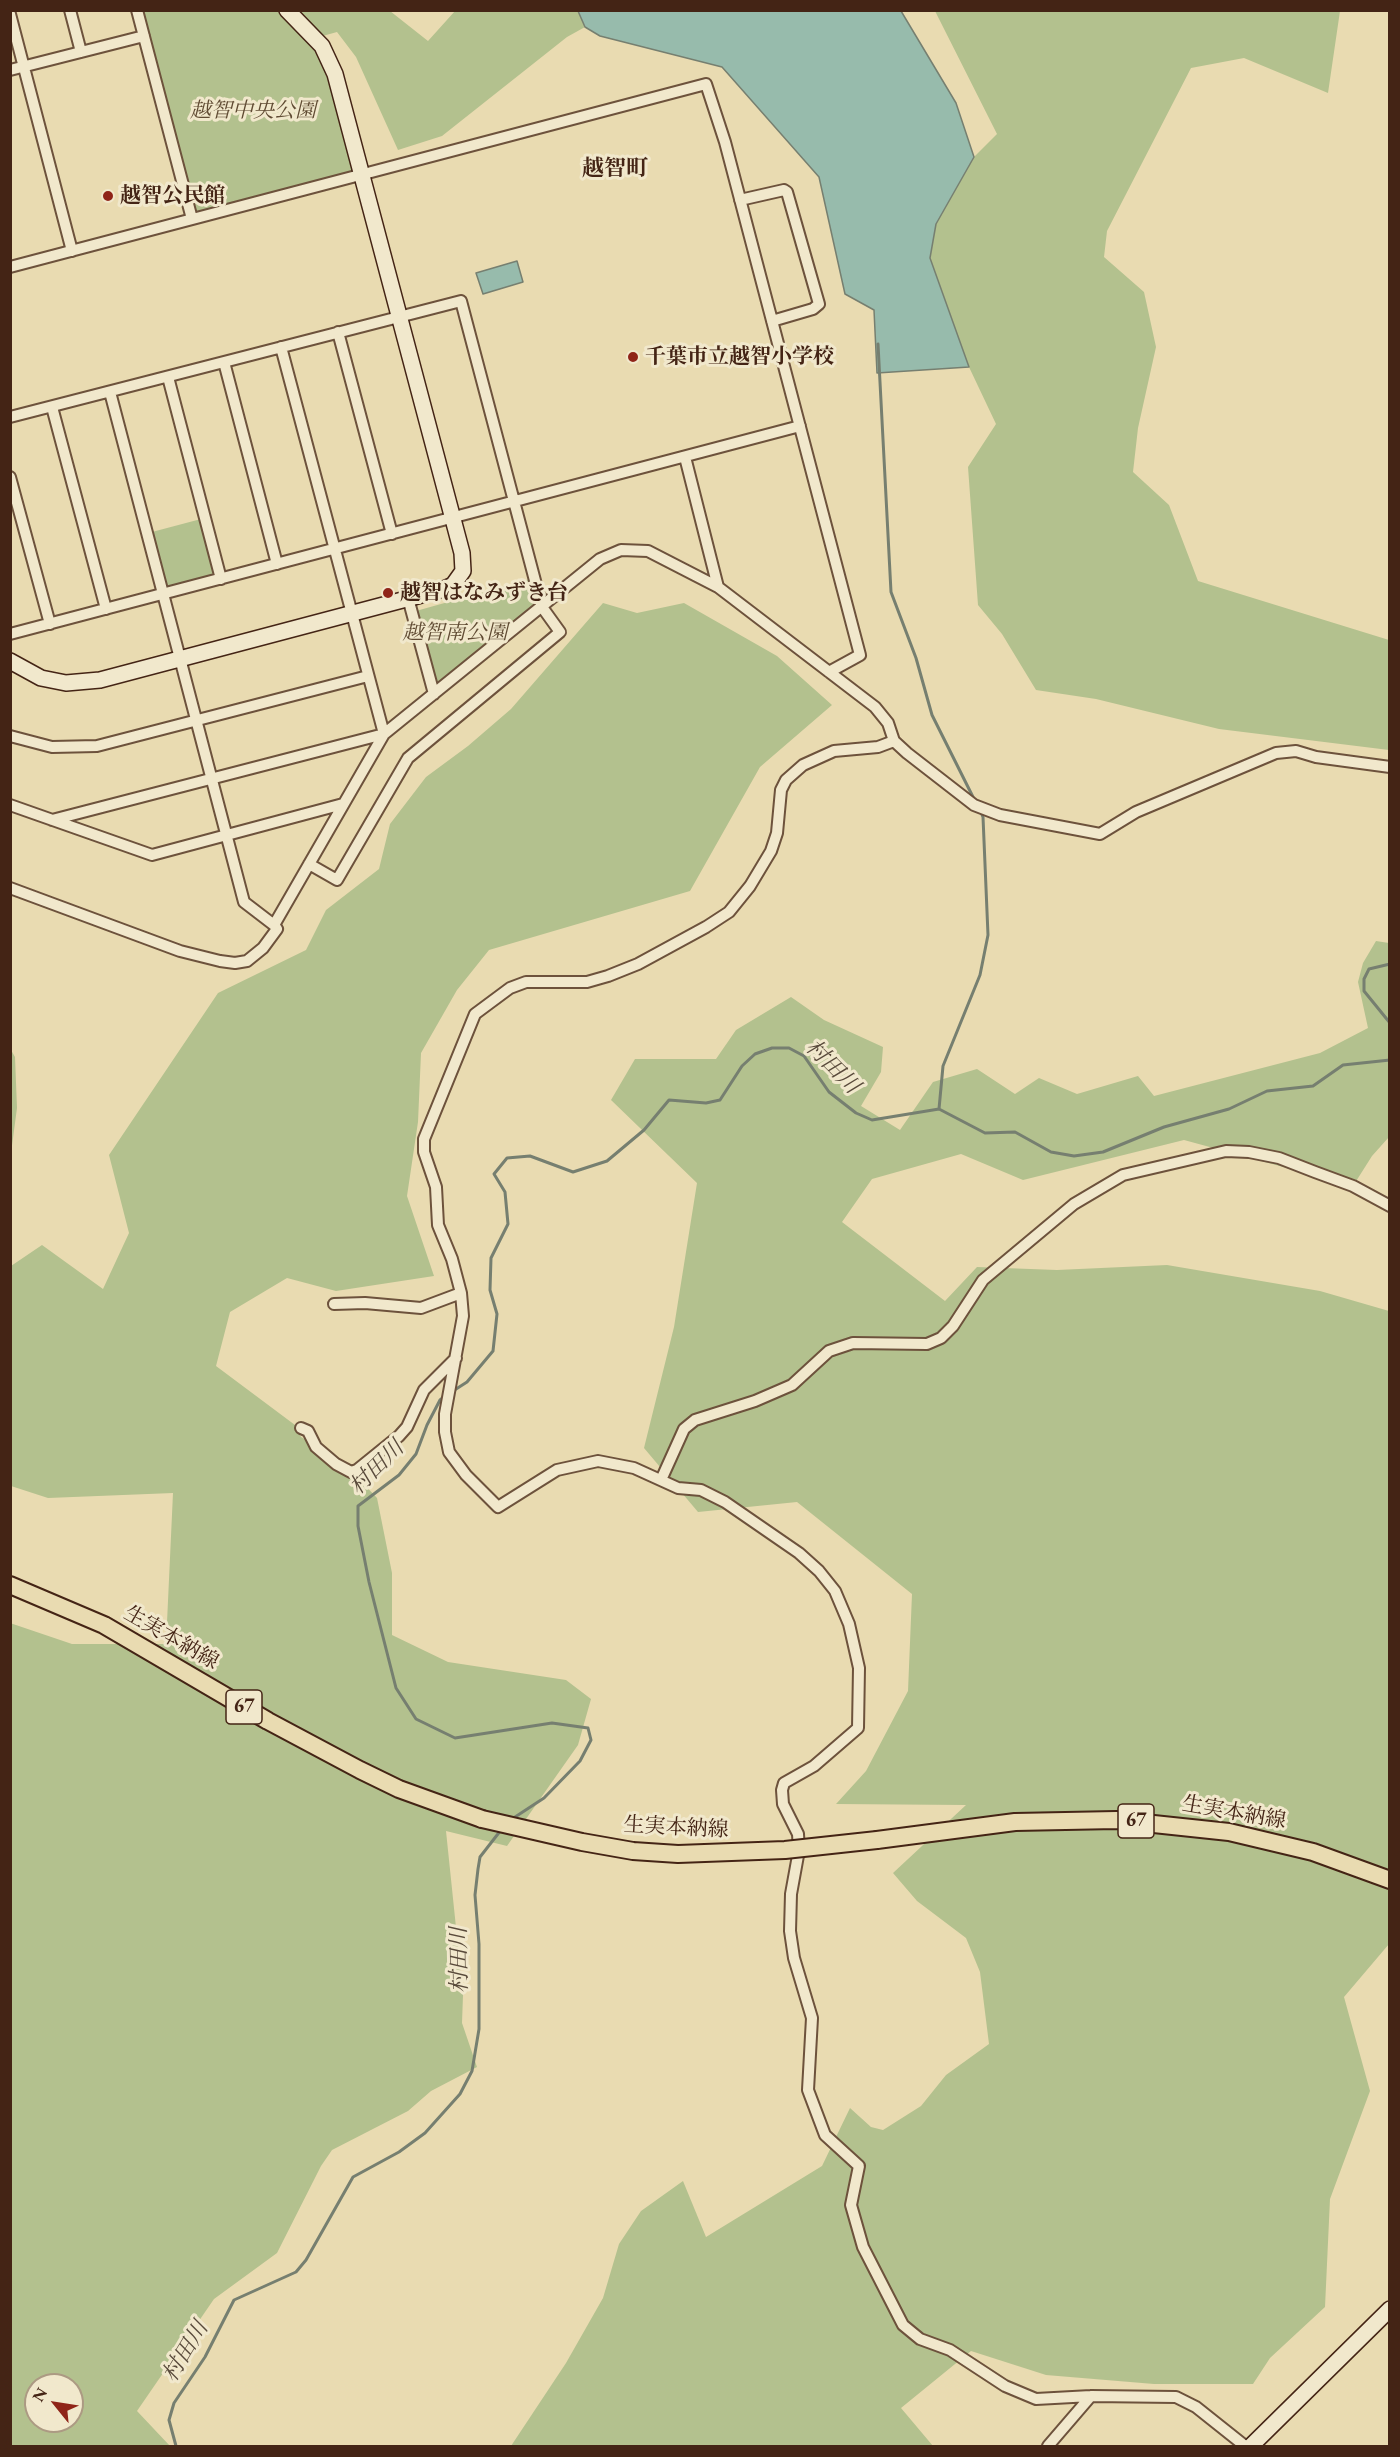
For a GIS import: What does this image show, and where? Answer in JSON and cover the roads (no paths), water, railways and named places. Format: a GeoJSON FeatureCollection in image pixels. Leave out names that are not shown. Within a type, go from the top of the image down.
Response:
{"type":"FeatureCollection","features":[{"type":"Feature","properties":{"kind":"main road","name":"生実本納線"},"geometry":{"type":"LineString","coordinates":[[10,1585],[104,1625],[268,1721],[360,1770],[421,1797],[482,1819],[582,1842],[633,1851],[678,1854],[785,1850],[1015,1822],[1116,1820],[1229,1832],[1314,1852],[1389,1880]]}},
{"type":"Feature","properties":{"kind":"street"},"geometry":{"type":"LineString","coordinates":[[70,10],[81,52]]}},
{"type":"Feature","properties":{"kind":"street"},"geometry":{"type":"LineString","coordinates":[[137,10],[192,219]]}},
{"type":"Feature","properties":{"kind":"street"},"geometry":{"type":"LineString","coordinates":[[10,661],[41,678],[66,683],[100,680],[453,585],[464,571],[462,553],[400,315],[329,59],[310,31],[287,10]]}},
{"type":"Feature","properties":{"kind":"street"},"geometry":{"type":"LineString","coordinates":[[10,14],[72,251]]}},
{"type":"Feature","properties":{"kind":"street"},"geometry":{"type":"LineString","coordinates":[[10,70],[144,36]]}},
{"type":"Feature","properties":{"kind":"street"},"geometry":{"type":"LineString","coordinates":[[10,267],[706,84],[740,200],[861,655],[829,672]]}},
{"type":"Feature","properties":{"kind":"street"},"geometry":{"type":"LineString","coordinates":[[740,200],[784,190],[787,192],[819,304],[813,309],[772,321]]}},
{"type":"Feature","properties":{"kind":"street"},"geometry":{"type":"LineString","coordinates":[[10,417],[461,301],[542,607],[560,633],[408,758],[337,880],[309,864]]}},
{"type":"Feature","properties":{"kind":"street"},"geometry":{"type":"LineString","coordinates":[[338,332],[392,534]]}},
{"type":"Feature","properties":{"kind":"street"},"geometry":{"type":"LineString","coordinates":[[281,347],[350,614],[384,734]]}},
{"type":"Feature","properties":{"kind":"street"},"geometry":{"type":"LineString","coordinates":[[224,362],[277,564]]}},
{"type":"Feature","properties":{"kind":"street"},"geometry":{"type":"LineString","coordinates":[[168,377],[221,579]]}},
{"type":"Feature","properties":{"kind":"street"},"geometry":{"type":"LineString","coordinates":[[10,888],[180,951],[227,962],[247,961],[264,948],[277,929],[244,902],[110,392]]}},
{"type":"Feature","properties":{"kind":"street"},"geometry":{"type":"LineString","coordinates":[[52,407],[106,609]]}},
{"type":"Feature","properties":{"kind":"street"},"geometry":{"type":"LineString","coordinates":[[10,634],[800,426]]}},
{"type":"Feature","properties":{"kind":"street"},"geometry":{"type":"LineString","coordinates":[[686,457],[718,587]]}},
{"type":"Feature","properties":{"kind":"street"},"geometry":{"type":"LineString","coordinates":[[10,477],[50,624]]}},
{"type":"Feature","properties":{"kind":"street"},"geometry":{"type":"LineString","coordinates":[[274,925],[384,734],[600,559],[621,550],[648,550],[718,587],[875,707],[888,723],[894,741],[974,805],[985,811],[1029,822],[1100,834],[1136,812],[1276,753],[1296,751],[1316,757],[1389,766]]}},
{"type":"Feature","properties":{"kind":"street"},"geometry":{"type":"LineString","coordinates":[[408,598],[434,694]]}},
{"type":"Feature","properties":{"kind":"street"},"geometry":{"type":"LineString","coordinates":[[10,736],[52,747],[97,746],[368,676]]}},
{"type":"Feature","properties":{"kind":"street"},"geometry":{"type":"LineString","coordinates":[[52,820],[384,734]]}},
{"type":"Feature","properties":{"kind":"street"},"geometry":{"type":"LineString","coordinates":[[894,741],[878,747],[834,751],[803,765],[786,780],[781,790],[777,833],[771,851],[750,886],[729,912],[706,927],[608,976],[587,982],[526,982],[510,988],[475,1014],[424,1139],[424,1152],[436,1187],[438,1225],[452,1259],[461,1293],[463,1316],[448,1399],[445,1432],[449,1452],[466,1475],[498,1507],[557,1470],[598,1461],[634,1468],[678,1488],[701,1490],[725,1502],[799,1553],[835,1591],[849,1624],[860,1668],[858,1728],[814,1766],[784,1783],[782,1790],[783,1804],[798,1834],[799,1850],[791,1894],[790,1931],[794,1958],[812,2018],[808,2090],[825,2134],[859,2166],[851,2205],[863,2247],[903,2325],[920,2339],[950,2350],[1005,2386],[1036,2398],[1176,2397],[1196,2408],[1245,2446]]}},
{"type":"Feature","properties":{"kind":"street"},"geometry":{"type":"LineString","coordinates":[[10,805],[152,855],[343,804]]}},
{"type":"Feature","properties":{"kind":"street"},"geometry":{"type":"LineString","coordinates":[[661,1479],[684,1429],[695,1420],[755,1401],[792,1385],[829,1351],[853,1343],[927,1344],[941,1338],[952,1326],[982,1280],[1074,1204],[1123,1175],[1226,1151],[1249,1152],[1279,1158],[1353,1186],[1389,1206]]}},
{"type":"Feature","properties":{"kind":"street"},"geometry":{"type":"LineString","coordinates":[[334,1304],[365,1303],[421,1308],[461,1293]]}},
{"type":"Feature","properties":{"kind":"street"},"geometry":{"type":"LineString","coordinates":[[302,1428],[308,1431],[316,1447],[336,1464],[351,1472],[357,1470],[399,1436],[407,1427],[424,1390],[455,1362]]}},
{"type":"Feature","properties":{"kind":"street"},"geometry":{"type":"LineString","coordinates":[[1251,2446],[1389,2309]]}},
{"type":"Feature","properties":{"kind":"street"},"geometry":{"type":"LineString","coordinates":[[1048,2446],[1091,2396]]}},
{"type":"Feature","properties":{"kind":"waterway"},"geometry":{"type":"LineString","coordinates":[[878,344],[891,592],[916,658],[932,715],[975,801]]}},
{"type":"Feature","properties":{"kind":"waterway"},"geometry":{"type":"LineString","coordinates":[[939,1109],[943,1066],[980,975],[988,935],[983,817],[980,810]]}},
{"type":"Feature","properties":{"kind":"waterway","name":"村田川"},"geometry":{"type":"LineString","coordinates":[[1390,964],[1369,969],[1364,979],[1364,991],[1390,1023]]}},
{"type":"Feature","properties":{"kind":"waterway","name":"村田川"},"geometry":{"type":"LineString","coordinates":[[453,1391],[467,1382],[493,1351],[497,1314],[490,1290],[491,1258],[508,1224],[505,1192],[494,1174],[507,1158],[530,1156],[573,1172],[607,1161],[644,1130],[669,1100],[706,1103],[720,1100],[742,1066],[755,1054],[772,1048],[789,1048],[804,1056],[829,1092],[856,1113],[872,1120],[939,1109],[985,1133],[1015,1132],[1051,1152],[1074,1156],[1103,1152],[1164,1127],[1229,1109],[1267,1091],[1313,1086],[1343,1065],[1390,1060]]}},
{"type":"Feature","properties":{"kind":"waterway","name":"村田川"},"geometry":{"type":"LineString","coordinates":[[445,1396],[440,1400],[427,1425],[416,1454],[399,1475],[358,1506],[358,1526],[369,1582],[396,1688],[416,1719],[455,1738],[552,1723],[588,1728],[591,1740],[580,1761],[544,1798],[512,1819]]}},
{"type":"Feature","properties":{"kind":"waterway","name":"村田川"},"geometry":{"type":"LineString","coordinates":[[176,2446],[169,2420],[174,2403],[205,2357],[234,2300],[296,2272],[306,2260],[353,2177],[399,2152],[425,2133],[460,2094],[472,2071],[479,2029],[479,1944],[475,1895],[478,1869],[480,1857],[501,1830]]}},
{"type":"Feature","properties":{"kind":"place","name":"越智公民館"},"geometry":{"type":"Point","coordinates":[108,196]}},
{"type":"Feature","properties":{"kind":"place","name":"千葉市立越智小学校"},"geometry":{"type":"Point","coordinates":[633,357]}},
{"type":"Feature","properties":{"kind":"place","name":"越智はなみずき台"},"geometry":{"type":"Point","coordinates":[388,593]}},
{"type":"Feature","properties":{"kind":"district","name":"越智町"},"geometry":{"type":"Point","coordinates":[615,169]}},
{"type":"Feature","properties":{"kind":"park label","name":"越智中央公園"},"geometry":{"type":"Point","coordinates":[253,111]}},
{"type":"Feature","properties":{"kind":"park label","name":"越智南公園"},"geometry":{"type":"Point","coordinates":[455,633]}}]}
